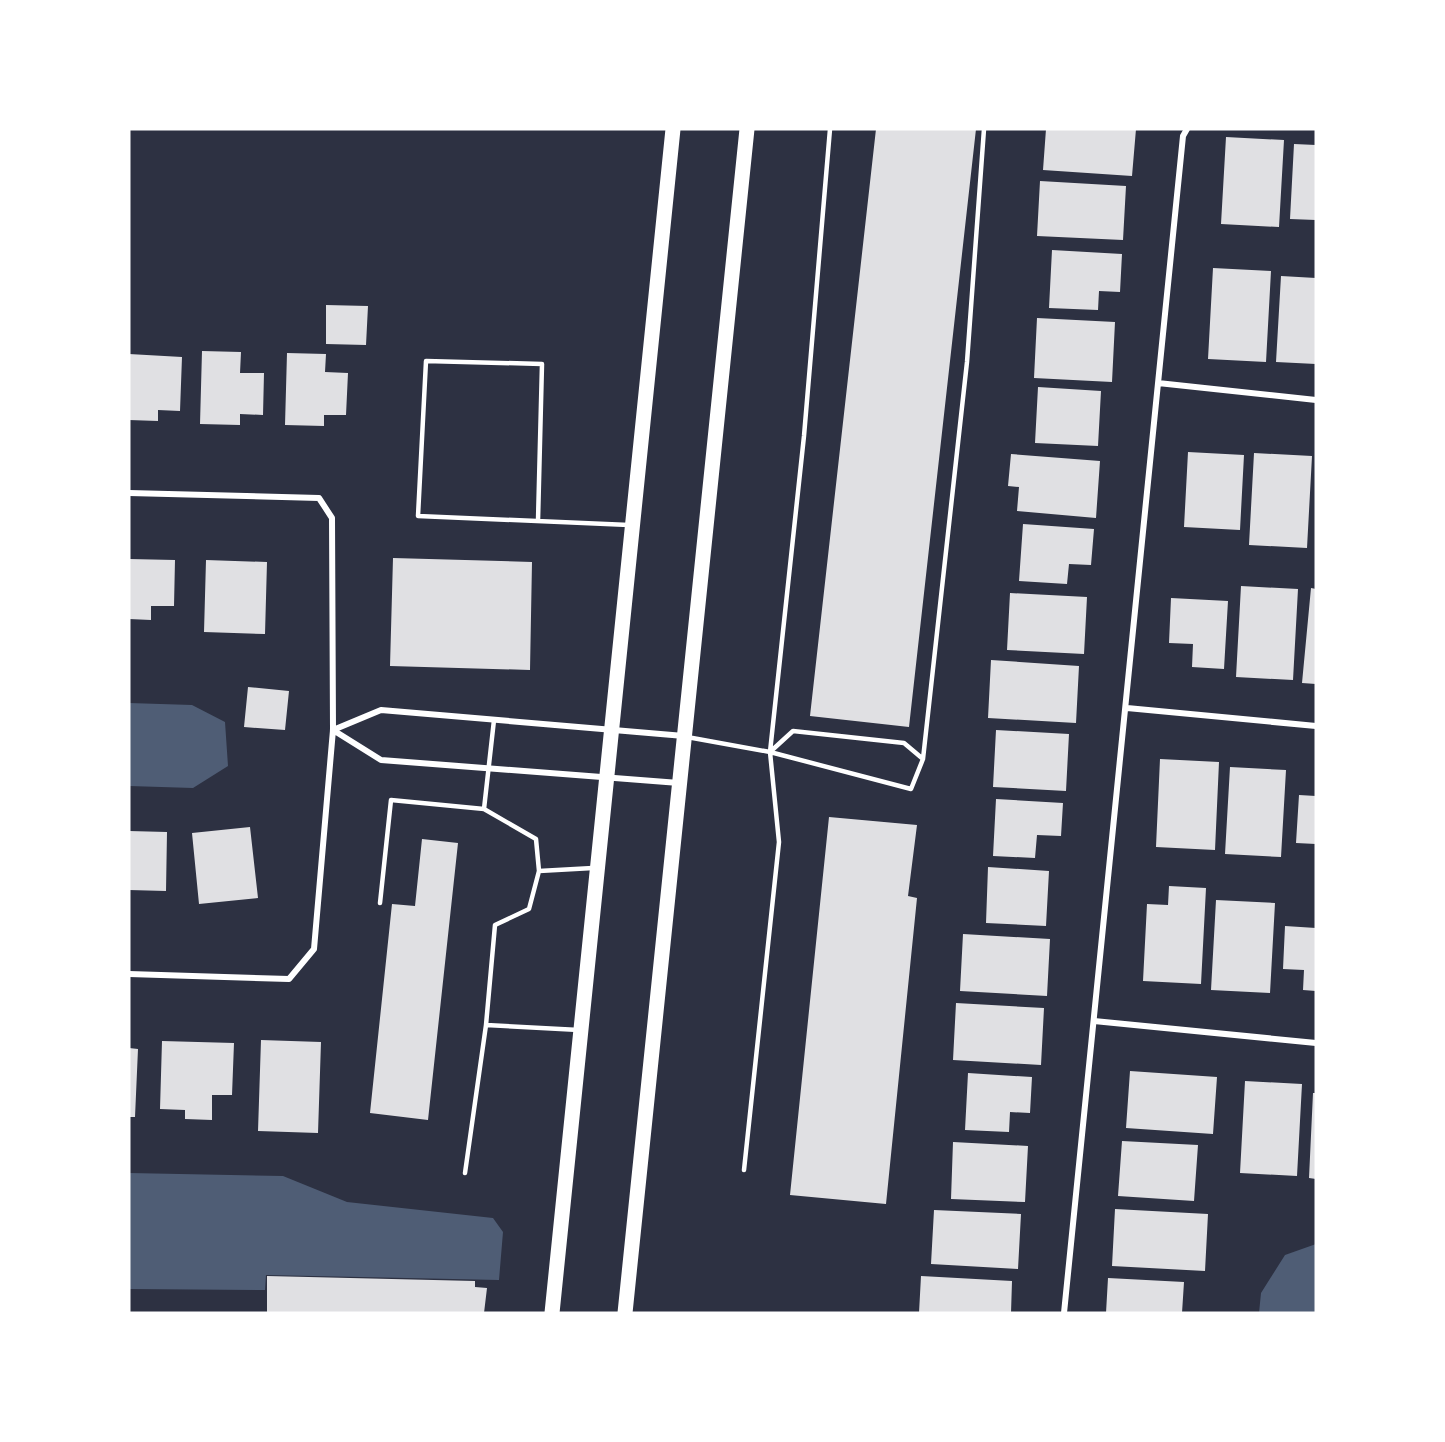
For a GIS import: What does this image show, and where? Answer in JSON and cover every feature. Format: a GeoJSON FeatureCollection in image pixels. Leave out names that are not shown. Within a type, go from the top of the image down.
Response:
{"type":"FeatureCollection","features":[{"type":"Feature","properties":{"kind":"main road"},"geometry":{"type":"LineString","coordinates":[[552,1313],[673,129]]}},
{"type":"Feature","properties":{"kind":"main road"},"geometry":{"type":"LineString","coordinates":[[625,1313],[747,129]]}},
{"type":"Feature","properties":{"kind":"street"},"geometry":{"type":"LineString","coordinates":[[1064,1313],[1127,708],[1183,136],[1187,129]]}},
{"type":"Feature","properties":{"kind":"street"},"geometry":{"type":"LineString","coordinates":[[1158,383],[1316,400]]}},
{"type":"Feature","properties":{"kind":"street"},"geometry":{"type":"LineString","coordinates":[[129,493],[319,498],[332,518],[333,730],[314,949],[289,979],[129,975]]}},
{"type":"Feature","properties":{"kind":"street"},"geometry":{"type":"LineString","coordinates":[[1127,708],[1316,726]]}},
{"type":"Feature","properties":{"kind":"street"},"geometry":{"type":"LineString","coordinates":[[333,730],[381,710],[684,736]]}},
{"type":"Feature","properties":{"kind":"street"},"geometry":{"type":"LineString","coordinates":[[333,730],[381,760],[679,783]]}},
{"type":"Feature","properties":{"kind":"street"},"geometry":{"type":"LineString","coordinates":[[1094,1020],[1316,1043]]}},
{"type":"Feature","properties":{"kind":"lane"},"geometry":{"type":"LineString","coordinates":[[744,1170],[779,842],[770,752],[805,425],[831,129]]}},
{"type":"Feature","properties":{"kind":"lane"},"geometry":{"type":"LineString","coordinates":[[684,736],[770,752],[911,789],[923,759],[967,362],[984,129]]}},
{"type":"Feature","properties":{"kind":"lane"},"geometry":{"type":"LineString","coordinates":[[538,521],[542,364],[426,361],[418,516],[632,525]]}},
{"type":"Feature","properties":{"kind":"lane"},"geometry":{"type":"LineString","coordinates":[[484,809],[494,720]]}},
{"type":"Feature","properties":{"kind":"lane"},"geometry":{"type":"LineString","coordinates":[[770,752],[793,731],[904,743],[923,759]]}},
{"type":"Feature","properties":{"kind":"lane"},"geometry":{"type":"LineString","coordinates":[[380,903],[391,800],[484,809],[537,839],[539,871],[529,909],[495,925],[486,1025],[465,1173]]}},
{"type":"Feature","properties":{"kind":"lane"},"geometry":{"type":"LineString","coordinates":[[539,871],[596,868]]}},
{"type":"Feature","properties":{"kind":"lane"},"geometry":{"type":"LineString","coordinates":[[486,1025],[580,1030]]}},
{"type":"Feature","properties":{"kind":"water"},"geometry":{"type":"Polygon","coordinates":[[[129,703],[192,705],[225,722],[228,766],[193,788],[129,786],[129,703]]]}},
{"type":"Feature","properties":{"kind":"water"},"geometry":{"type":"Polygon","coordinates":[[[129,1173],[283,1176],[347,1202],[493,1218],[503,1232],[499,1280],[266,1275],[265,1290],[129,1289],[129,1173]]]}},
{"type":"Feature","properties":{"kind":"water"},"geometry":{"type":"Polygon","coordinates":[[[1316,1244],[1316,1313],[1259,1313],[1261,1293],[1285,1255],[1316,1244]]]}},
{"type":"Feature","properties":{"kind":"building"},"geometry":{"type":"Polygon","coordinates":[[[876,129],[976,129],[909,727],[810,716],[876,129]]]}},
{"type":"Feature","properties":{"kind":"building"},"geometry":{"type":"Polygon","coordinates":[[[1046,129],[1136,129],[1132,176],[1043,170],[1046,129]]]}},
{"type":"Feature","properties":{"kind":"building"},"geometry":{"type":"Polygon","coordinates":[[[1226,137],[1284,140],[1279,227],[1221,224],[1226,137]]]}},
{"type":"Feature","properties":{"kind":"building"},"geometry":{"type":"Polygon","coordinates":[[[1294,144],[1316,145],[1316,220],[1290,219],[1294,144]]]}},
{"type":"Feature","properties":{"kind":"building"},"geometry":{"type":"Polygon","coordinates":[[[1040,181],[1126,186],[1123,240],[1037,236],[1040,181]]]}},
{"type":"Feature","properties":{"kind":"building"},"geometry":{"type":"Polygon","coordinates":[[[1052,250],[1122,254],[1120,292],[1099,291],[1098,310],[1049,308],[1052,250]]]}},
{"type":"Feature","properties":{"kind":"building"},"geometry":{"type":"Polygon","coordinates":[[[1213,268],[1271,271],[1266,362],[1208,359],[1213,268]]]}},
{"type":"Feature","properties":{"kind":"building"},"geometry":{"type":"Polygon","coordinates":[[[1281,276],[1316,278],[1316,364],[1276,362],[1281,276]]]}},
{"type":"Feature","properties":{"kind":"building"},"geometry":{"type":"Polygon","coordinates":[[[326,305],[368,306],[366,345],[326,344],[326,305]]]}},
{"type":"Feature","properties":{"kind":"building"},"geometry":{"type":"Polygon","coordinates":[[[1037,318],[1115,322],[1112,382],[1034,378],[1037,318]]]}},
{"type":"Feature","properties":{"kind":"building"},"geometry":{"type":"Polygon","coordinates":[[[202,351],[241,352],[240,373],[264,373],[263,415],[240,414],[240,425],[200,424],[202,351]]]}},
{"type":"Feature","properties":{"kind":"building"},"geometry":{"type":"Polygon","coordinates":[[[287,353],[326,354],[325,372],[348,373],[346,415],[324,415],[324,426],[285,425],[287,353]]]}},
{"type":"Feature","properties":{"kind":"building"},"geometry":{"type":"Polygon","coordinates":[[[129,354],[182,357],[180,411],[158,410],[158,421],[129,420],[129,354]]]}},
{"type":"Feature","properties":{"kind":"building"},"geometry":{"type":"Polygon","coordinates":[[[1038,387],[1101,391],[1098,446],[1035,443],[1038,387]]]}},
{"type":"Feature","properties":{"kind":"building"},"geometry":{"type":"Polygon","coordinates":[[[1188,452],[1244,455],[1240,530],[1184,527],[1188,452]]]}},
{"type":"Feature","properties":{"kind":"building"},"geometry":{"type":"Polygon","coordinates":[[[1254,453],[1312,456],[1307,548],[1249,545],[1254,453]]]}},
{"type":"Feature","properties":{"kind":"building"},"geometry":{"type":"Polygon","coordinates":[[[1011,454],[1100,461],[1096,518],[1017,511],[1019,487],[1008,486],[1011,454]]]}},
{"type":"Feature","properties":{"kind":"building"},"geometry":{"type":"Polygon","coordinates":[[[1023,524],[1094,529],[1091,565],[1069,564],[1067,584],[1019,581],[1023,524]]]}},
{"type":"Feature","properties":{"kind":"building"},"geometry":{"type":"Polygon","coordinates":[[[393,558],[532,562],[530,670],[390,666],[393,558]]]}},
{"type":"Feature","properties":{"kind":"building"},"geometry":{"type":"Polygon","coordinates":[[[129,559],[175,560],[174,606],[151,606],[151,620],[129,619],[129,559]]]}},
{"type":"Feature","properties":{"kind":"building"},"geometry":{"type":"Polygon","coordinates":[[[206,560],[267,562],[265,634],[204,632],[206,560]]]}},
{"type":"Feature","properties":{"kind":"building"},"geometry":{"type":"Polygon","coordinates":[[[1241,586],[1298,589],[1293,680],[1236,677],[1241,586]]]}},
{"type":"Feature","properties":{"kind":"building"},"geometry":{"type":"Polygon","coordinates":[[[1311,588],[1316,589],[1316,684],[1302,683],[1311,588]]]}},
{"type":"Feature","properties":{"kind":"building"},"geometry":{"type":"Polygon","coordinates":[[[1010,593],[1087,597],[1084,654],[1007,650],[1010,593]]]}},
{"type":"Feature","properties":{"kind":"building"},"geometry":{"type":"Polygon","coordinates":[[[1171,598],[1228,601],[1224,669],[1192,667],[1193,644],[1169,643],[1171,598]]]}},
{"type":"Feature","properties":{"kind":"building"},"geometry":{"type":"Polygon","coordinates":[[[991,660],[1079,666],[1076,723],[988,718],[991,660]]]}},
{"type":"Feature","properties":{"kind":"building"},"geometry":{"type":"Polygon","coordinates":[[[248,687],[289,691],[285,730],[244,727],[248,687]]]}},
{"type":"Feature","properties":{"kind":"building"},"geometry":{"type":"Polygon","coordinates":[[[996,730],[1069,734],[1066,791],[993,787],[996,730]]]}},
{"type":"Feature","properties":{"kind":"building"},"geometry":{"type":"Polygon","coordinates":[[[1160,759],[1219,762],[1215,850],[1156,847],[1160,759]]]}},
{"type":"Feature","properties":{"kind":"building"},"geometry":{"type":"Polygon","coordinates":[[[1230,767],[1286,770],[1281,857],[1225,854],[1230,767]]]}},
{"type":"Feature","properties":{"kind":"building"},"geometry":{"type":"Polygon","coordinates":[[[1299,795],[1316,796],[1316,844],[1296,843],[1299,795]]]}},
{"type":"Feature","properties":{"kind":"building"},"geometry":{"type":"Polygon","coordinates":[[[996,799],[1063,803],[1061,836],[1037,835],[1035,858],[993,856],[996,799]]]}},
{"type":"Feature","properties":{"kind":"building"},"geometry":{"type":"Polygon","coordinates":[[[829,817],[917,825],[908,896],[917,898],[886,1204],[790,1195],[829,817]]]}},
{"type":"Feature","properties":{"kind":"building"},"geometry":{"type":"Polygon","coordinates":[[[250,827],[258,898],[199,904],[192,833],[250,827]]]}},
{"type":"Feature","properties":{"kind":"building"},"geometry":{"type":"Polygon","coordinates":[[[129,831],[167,832],[166,891],[129,890],[129,831]]]}},
{"type":"Feature","properties":{"kind":"building"},"geometry":{"type":"Polygon","coordinates":[[[422,839],[458,843],[428,1120],[370,1113],[392,904],[415,906],[422,839]]]}},
{"type":"Feature","properties":{"kind":"building"},"geometry":{"type":"Polygon","coordinates":[[[988,867],[1049,871],[1046,926],[986,923],[988,867]]]}},
{"type":"Feature","properties":{"kind":"building"},"geometry":{"type":"Polygon","coordinates":[[[1169,886],[1206,888],[1201,984],[1143,981],[1147,904],[1168,905],[1169,886]]]}},
{"type":"Feature","properties":{"kind":"building"},"geometry":{"type":"Polygon","coordinates":[[[1216,900],[1275,903],[1270,993],[1211,990],[1216,900]]]}},
{"type":"Feature","properties":{"kind":"building"},"geometry":{"type":"Polygon","coordinates":[[[1285,926],[1316,928],[1316,991],[1303,990],[1304,970],[1283,969],[1285,926]]]}},
{"type":"Feature","properties":{"kind":"building"},"geometry":{"type":"Polygon","coordinates":[[[963,934],[1050,939],[1047,996],[960,991],[963,934]]]}},
{"type":"Feature","properties":{"kind":"building"},"geometry":{"type":"Polygon","coordinates":[[[956,1003],[1044,1008],[1041,1065],[953,1060],[956,1003]]]}},
{"type":"Feature","properties":{"kind":"building"},"geometry":{"type":"Polygon","coordinates":[[[261,1040],[321,1042],[318,1133],[258,1131],[261,1040]]]}},
{"type":"Feature","properties":{"kind":"building"},"geometry":{"type":"Polygon","coordinates":[[[162,1041],[234,1043],[232,1095],[212,1095],[212,1120],[185,1119],[185,1110],[160,1109],[162,1041]]]}},
{"type":"Feature","properties":{"kind":"building"},"geometry":{"type":"Polygon","coordinates":[[[129,1048],[138,1049],[135,1117],[129,1117],[129,1048]]]}},
{"type":"Feature","properties":{"kind":"building"},"geometry":{"type":"Polygon","coordinates":[[[1130,1071],[1217,1077],[1213,1134],[1126,1128],[1130,1071]]]}},
{"type":"Feature","properties":{"kind":"building"},"geometry":{"type":"Polygon","coordinates":[[[968,1073],[1032,1077],[1030,1113],[1010,1112],[1009,1132],[965,1130],[968,1073]]]}},
{"type":"Feature","properties":{"kind":"building"},"geometry":{"type":"Polygon","coordinates":[[[1245,1081],[1302,1084],[1297,1176],[1240,1173],[1245,1081]]]}},
{"type":"Feature","properties":{"kind":"building"},"geometry":{"type":"Polygon","coordinates":[[[1313,1093],[1316,1093],[1316,1179],[1309,1178],[1313,1093]]]}},
{"type":"Feature","properties":{"kind":"building"},"geometry":{"type":"Polygon","coordinates":[[[1122,1141],[1198,1145],[1194,1201],[1118,1196],[1122,1141]]]}},
{"type":"Feature","properties":{"kind":"building"},"geometry":{"type":"Polygon","coordinates":[[[953,1142],[1028,1146],[1025,1202],[951,1199],[953,1142]]]}},
{"type":"Feature","properties":{"kind":"building"},"geometry":{"type":"Polygon","coordinates":[[[1115,1209],[1208,1214],[1205,1271],[1112,1266],[1115,1209]]]}},
{"type":"Feature","properties":{"kind":"building"},"geometry":{"type":"Polygon","coordinates":[[[934,1210],[1021,1214],[1018,1269],[931,1264],[934,1210]]]}},
{"type":"Feature","properties":{"kind":"building"},"geometry":{"type":"Polygon","coordinates":[[[267,1276],[475,1281],[475,1287],[487,1288],[484,1313],[267,1313],[267,1276]]]}},
{"type":"Feature","properties":{"kind":"building"},"geometry":{"type":"Polygon","coordinates":[[[921,1276],[1012,1281],[1011,1313],[919,1313],[921,1276]]]}},
{"type":"Feature","properties":{"kind":"building"},"geometry":{"type":"Polygon","coordinates":[[[1108,1278],[1184,1282],[1182,1313],[1106,1313],[1108,1278]]]}}]}
